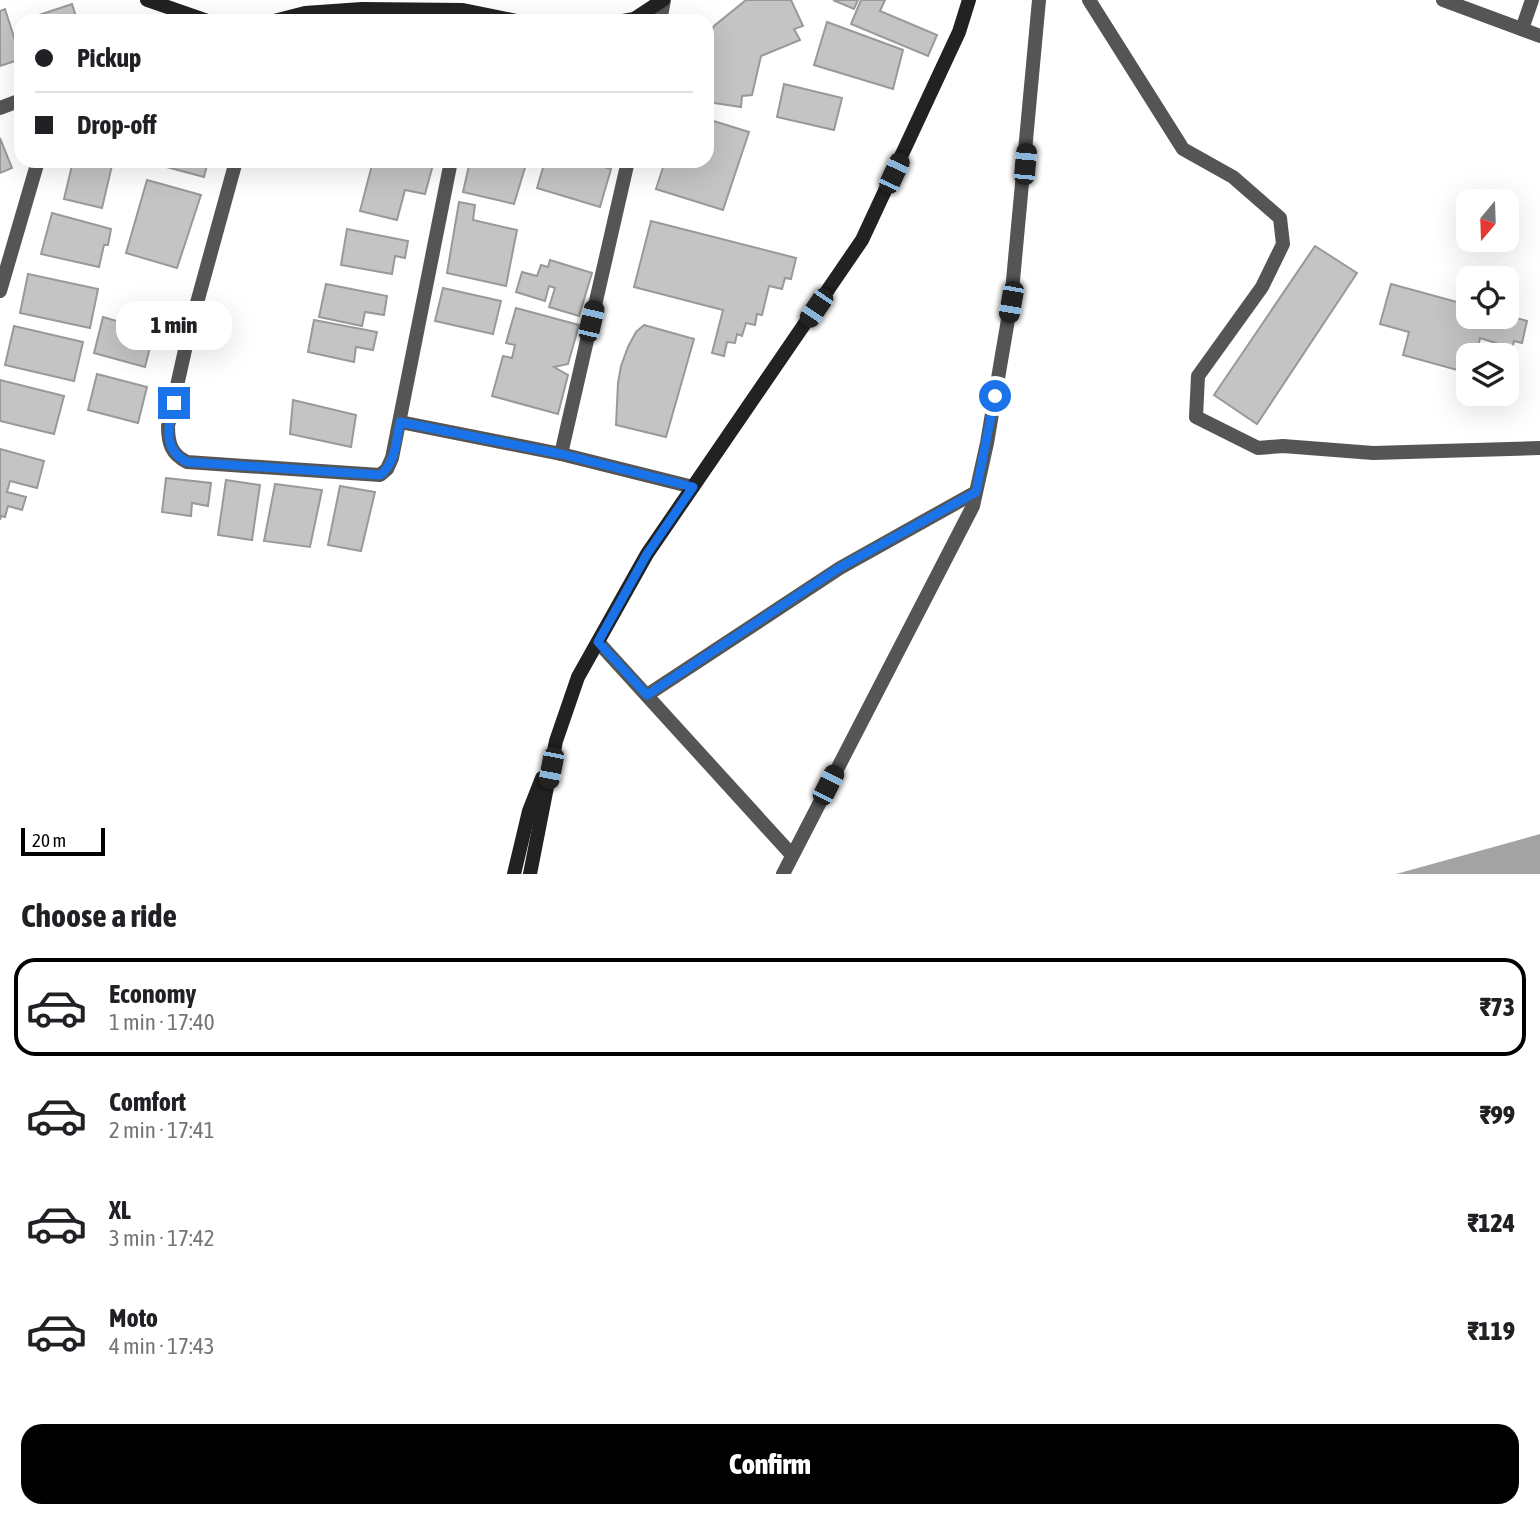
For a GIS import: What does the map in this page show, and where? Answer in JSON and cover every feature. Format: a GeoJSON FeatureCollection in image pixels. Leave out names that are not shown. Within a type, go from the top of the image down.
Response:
{"type":"FeatureCollection","features":[{"type":"Feature","properties":{"kind":"street"},"geometry":{"type":"LineString","coordinates":[[147,0],[188,14]]}},
{"type":"Feature","properties":{"kind":"street"},"geometry":{"type":"LineString","coordinates":[[642,14],[664,0]]}},
{"type":"Feature","properties":{"kind":"street"},"geometry":{"type":"LineString","coordinates":[[514,874],[529,811],[578,677],[647,554],[862,240],[960,32],[969,0]]}},
{"type":"Feature","properties":{"kind":"street"},"geometry":{"type":"LineString","coordinates":[[783,874],[973,506],[987,443],[1011,302],[1040,0]]}},
{"type":"Feature","properties":{"kind":"street"},"geometry":{"type":"LineString","coordinates":[[1089,0],[1183,149],[1233,177],[1280,218],[1283,244],[1262,287],[1198,376],[1196,417],[1258,448],[1283,446],[1384,453],[1540,448]]}},
{"type":"Feature","properties":{"kind":"street"},"geometry":{"type":"LineString","coordinates":[[1443,0],[1540,36]]}},
{"type":"Feature","properties":{"kind":"street"},"geometry":{"type":"LineString","coordinates":[[1522,29],[1532,0]]}},
{"type":"Feature","properties":{"kind":"street"},"geometry":{"type":"LineString","coordinates":[[301,14],[362,9],[463,10],[472,14]]}},
{"type":"Feature","properties":{"kind":"street"},"geometry":{"type":"LineString","coordinates":[[0,291],[36,168]]}},
{"type":"Feature","properties":{"kind":"street"},"geometry":{"type":"LineString","coordinates":[[234,168],[189,332],[171,413],[168,438],[172,450],[177,457],[187,462],[380,475],[393,458],[450,168]]}},
{"type":"Feature","properties":{"kind":"street"},"geometry":{"type":"LineString","coordinates":[[561,454],[626,168]]}},
{"type":"Feature","properties":{"kind":"street"},"geometry":{"type":"LineString","coordinates":[[400,422],[561,454],[693,487]]}},
{"type":"Feature","properties":{"kind":"street"},"geometry":{"type":"LineString","coordinates":[[647,695],[839,568],[976,492]]}},
{"type":"Feature","properties":{"kind":"street"},"geometry":{"type":"LineString","coordinates":[[598,642],[792,855]]}},
{"type":"Feature","properties":{"kind":"street"},"geometry":{"type":"LineString","coordinates":[[530,874],[556,741]]}},
{"type":"Feature","properties":{"kind":"shaded area"},"geometry":{"type":"Polygon","coordinates":[[[1540,834],[1540,874],[1396,874],[1540,834]]]}},
{"type":"Feature","properties":{"kind":"building"},"geometry":{"type":"Polygon","coordinates":[[[746,0],[791,0],[803,26],[794,29],[800,40],[761,56],[752,95],[742,96],[741,107],[714,103],[714,26],[746,0]]]}},
{"type":"Feature","properties":{"kind":"building"},"geometry":{"type":"Polygon","coordinates":[[[833,0],[858,0],[854,9],[833,0]]]}},
{"type":"Feature","properties":{"kind":"building"},"geometry":{"type":"Polygon","coordinates":[[[861,0],[885,0],[880,11],[937,35],[928,56],[851,24],[861,0]]]}},
{"type":"Feature","properties":{"kind":"building"},"geometry":{"type":"Polygon","coordinates":[[[72,4],[75,14],[42,14],[72,4]]]}},
{"type":"Feature","properties":{"kind":"building"},"geometry":{"type":"Polygon","coordinates":[[[5,9],[14,37],[14,61],[0,66],[0,11],[5,9]]]}},
{"type":"Feature","properties":{"kind":"building"},"geometry":{"type":"Polygon","coordinates":[[[827,22],[903,50],[893,89],[814,65],[827,22]]]}},
{"type":"Feature","properties":{"kind":"building"},"geometry":{"type":"Polygon","coordinates":[[[784,84],[842,98],[834,130],[777,117],[784,84]]]}},
{"type":"Feature","properties":{"kind":"building"},"geometry":{"type":"Polygon","coordinates":[[[714,121],[749,132],[723,210],[656,189],[663,168],[714,168],[714,121]]]}},
{"type":"Feature","properties":{"kind":"building"},"geometry":{"type":"Polygon","coordinates":[[[0,138],[12,168],[0,173],[0,138]]]}},
{"type":"Feature","properties":{"kind":"building"},"geometry":{"type":"Polygon","coordinates":[[[71,168],[111,168],[102,208],[64,199],[71,168]]]}},
{"type":"Feature","properties":{"kind":"building"},"geometry":{"type":"Polygon","coordinates":[[[170,168],[206,168],[204,177],[170,168]]]}},
{"type":"Feature","properties":{"kind":"building"},"geometry":{"type":"Polygon","coordinates":[[[371,168],[432,168],[425,194],[405,190],[397,220],[360,211],[371,168]]]}},
{"type":"Feature","properties":{"kind":"building"},"geometry":{"type":"Polygon","coordinates":[[[468,168],[525,168],[514,204],[463,192],[468,168]]]}},
{"type":"Feature","properties":{"kind":"building"},"geometry":{"type":"Polygon","coordinates":[[[543,168],[611,169],[600,207],[537,188],[543,168]]]}},
{"type":"Feature","properties":{"kind":"building"},"geometry":{"type":"Polygon","coordinates":[[[147,180],[201,195],[177,268],[126,253],[147,180]]]}},
{"type":"Feature","properties":{"kind":"building"},"geometry":{"type":"Polygon","coordinates":[[[459,202],[475,205],[473,220],[517,230],[506,286],[447,273],[459,202]]]}},
{"type":"Feature","properties":{"kind":"building"},"geometry":{"type":"Polygon","coordinates":[[[52,213],[111,229],[99,267],[41,254],[52,213]]]}},
{"type":"Feature","properties":{"kind":"building"},"geometry":{"type":"Polygon","coordinates":[[[651,221],[796,258],[791,279],[785,278],[782,289],[769,286],[762,315],[757,314],[755,325],[746,323],[742,336],[737,334],[735,343],[727,342],[724,356],[712,353],[723,310],[634,287],[651,221]]]}},
{"type":"Feature","properties":{"kind":"building"},"geometry":{"type":"Polygon","coordinates":[[[347,229],[408,241],[405,258],[395,256],[392,274],[341,265],[347,229]]]}},
{"type":"Feature","properties":{"kind":"building"},"geometry":{"type":"Polygon","coordinates":[[[1315,246],[1357,273],[1257,424],[1214,395],[1315,246]]]}},
{"type":"Feature","properties":{"kind":"building"},"geometry":{"type":"Polygon","coordinates":[[[550,260],[592,273],[579,316],[549,307],[555,288],[549,286],[545,301],[516,292],[522,272],[537,276],[541,265],[548,267],[550,260]]]}},
{"type":"Feature","properties":{"kind":"building"},"geometry":{"type":"Polygon","coordinates":[[[28,274],[98,289],[90,328],[20,313],[28,274]]]}},
{"type":"Feature","properties":{"kind":"building"},"geometry":{"type":"Polygon","coordinates":[[[326,284],[387,296],[384,315],[365,312],[362,326],[319,317],[326,284]]]}},
{"type":"Feature","properties":{"kind":"building"},"geometry":{"type":"Polygon","coordinates":[[[1391,284],[1456,302],[1456,329],[1519,329],[1519,319],[1527,321],[1522,343],[1496,343],[1480,338],[1479,343],[1456,343],[1456,370],[1403,355],[1409,332],[1380,324],[1391,284]]]}},
{"type":"Feature","properties":{"kind":"building"},"geometry":{"type":"Polygon","coordinates":[[[443,288],[501,301],[493,334],[435,321],[443,288]]]}},
{"type":"Feature","properties":{"kind":"building"},"geometry":{"type":"Polygon","coordinates":[[[516,308],[579,325],[568,364],[554,367],[568,375],[558,414],[492,396],[503,356],[512,358],[515,345],[506,343],[516,308]]]}},
{"type":"Feature","properties":{"kind":"building"},"geometry":{"type":"Polygon","coordinates":[[[103,317],[154,332],[145,367],[94,353],[103,317]]]}},
{"type":"Feature","properties":{"kind":"building"},"geometry":{"type":"Polygon","coordinates":[[[314,320],[377,332],[373,350],[356,347],[354,362],[308,352],[314,320]]]}},
{"type":"Feature","properties":{"kind":"building"},"geometry":{"type":"Polygon","coordinates":[[[644,325],[694,339],[666,437],[616,425],[621,366],[636,332],[644,325]]]}},
{"type":"Feature","properties":{"kind":"building"},"geometry":{"type":"Polygon","coordinates":[[[14,326],[83,342],[74,381],[5,365],[14,326]]]}},
{"type":"Feature","properties":{"kind":"building"},"geometry":{"type":"Polygon","coordinates":[[[97,374],[147,387],[138,423],[88,410],[97,374]]]}},
{"type":"Feature","properties":{"kind":"building"},"geometry":{"type":"Polygon","coordinates":[[[0,380],[64,396],[54,434],[0,421],[0,380]]]}},
{"type":"Feature","properties":{"kind":"building"},"geometry":{"type":"Polygon","coordinates":[[[293,400],[356,415],[351,447],[290,434],[293,400]]]}},
{"type":"Feature","properties":{"kind":"building"},"geometry":{"type":"Polygon","coordinates":[[[0,449],[44,461],[37,488],[10,481],[7,492],[26,497],[22,510],[8,506],[5,517],[1,516],[0,520],[0,449]]]}},
{"type":"Feature","properties":{"kind":"building"},"geometry":{"type":"Polygon","coordinates":[[[166,478],[211,483],[208,506],[192,503],[191,516],[162,512],[166,478]]]}},
{"type":"Feature","properties":{"kind":"building"},"geometry":{"type":"Polygon","coordinates":[[[226,480],[260,485],[252,540],[218,535],[226,480]]]}},
{"type":"Feature","properties":{"kind":"building"},"geometry":{"type":"Polygon","coordinates":[[[275,484],[322,490],[310,547],[264,541],[275,484]]]}},
{"type":"Feature","properties":{"kind":"building"},"geometry":{"type":"Polygon","coordinates":[[[340,486],[375,492],[361,551],[328,545],[340,486]]]}},
{"type":"Feature","properties":{"kind":"route"},"geometry":{"type":"LineString","coordinates":[[174,403],[168,438],[177,457],[187,462],[380,475],[393,458],[400,422],[561,454],[693,487],[647,554],[598,642],[647,695],[839,568],[976,492],[995,396]]}}]}
